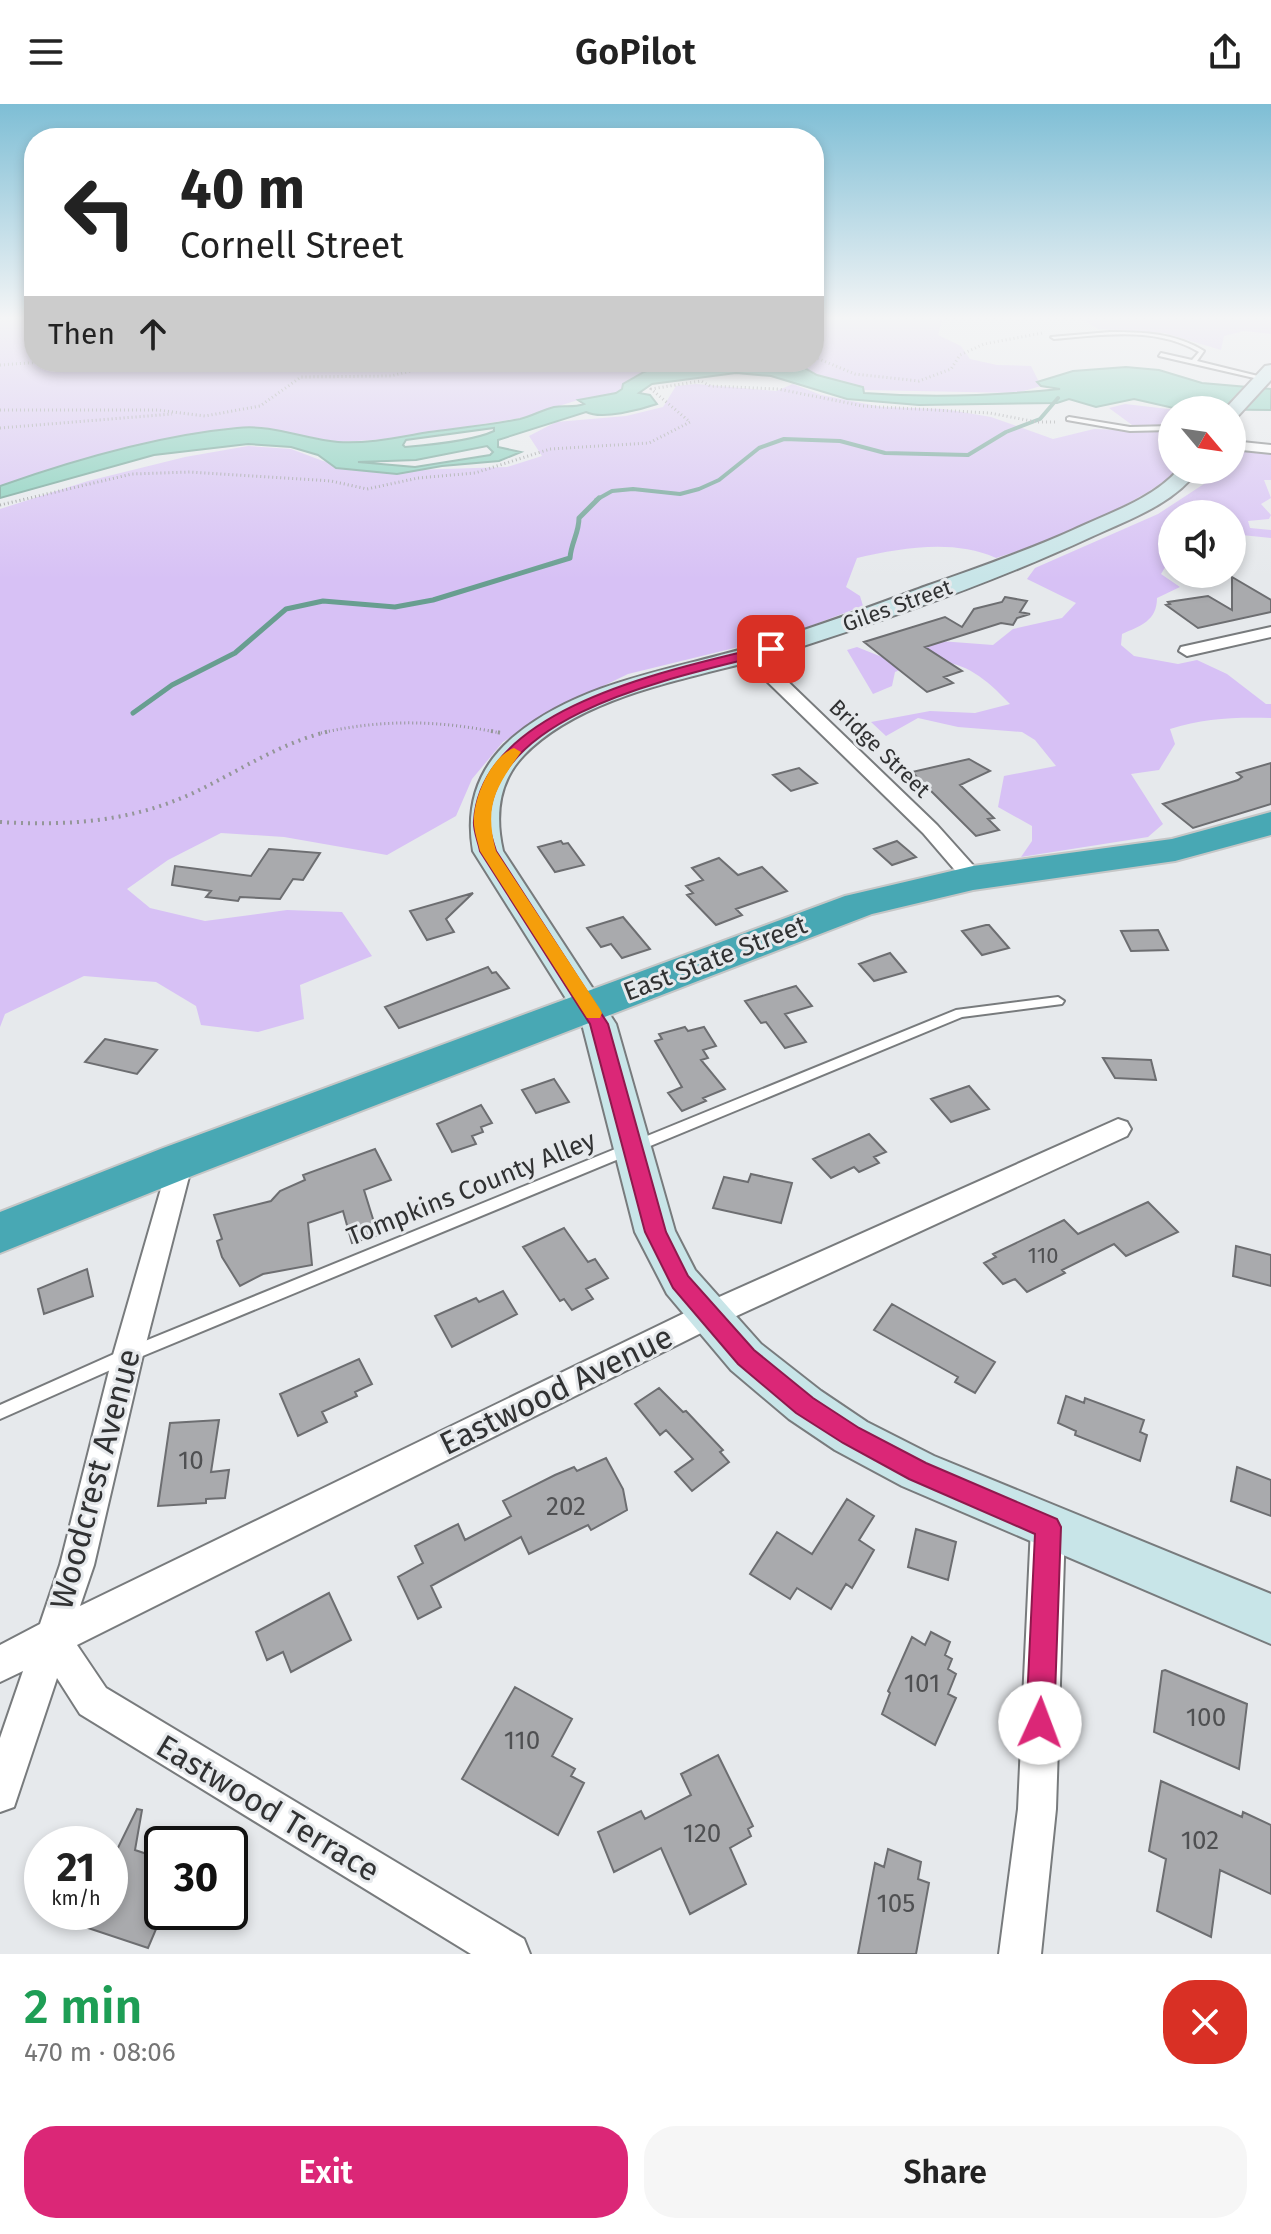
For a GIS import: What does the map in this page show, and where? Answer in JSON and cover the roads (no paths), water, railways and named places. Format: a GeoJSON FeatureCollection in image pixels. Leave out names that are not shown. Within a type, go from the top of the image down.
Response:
{"type":"FeatureCollection","features":[{"type":"Feature","properties":{"kind":"highway","name":"East State Street"},"geometry":{"type":"LineString","coordinates":[[0,1233],[180,1161],[859,905],[973,878],[1175,850],[1271,823]]}},
{"type":"Feature","properties":{"kind":"street"},"geometry":{"type":"LineString","coordinates":[[1246,446],[1271,449]]}},
{"type":"Feature","properties":{"kind":"street","name":"Giles Street"},"geometry":{"type":"LineString","coordinates":[[1175,484],[1063,543],[750,655],[622,690],[556,721],[526,739],[496,774],[485,798],[481,824],[488,851],[599,1024],[655,1232],[681,1282],[746,1357],[805,1405],[851,1436],[918,1471],[1271,1619]]}},
{"type":"Feature","properties":{"kind":"street"},"geometry":{"type":"LineString","coordinates":[[1187,651],[1271,632]]}},
{"type":"Feature","properties":{"kind":"street","name":"Bridge Street"},"geometry":{"type":"LineString","coordinates":[[750,655],[930,829],[973,878]]}},
{"type":"Feature","properties":{"kind":"street","name":"Eastwood Avenue"},"geometry":{"type":"LineString","coordinates":[[0,1664],[709,1315],[1118,1129]]}},
{"type":"Feature","properties":{"kind":"street","name":"Woodcrest Avenue"},"geometry":{"type":"LineString","coordinates":[[0,1793],[77,1565],[128,1355],[180,1161]]}},
{"type":"Feature","properties":{"kind":"street"},"geometry":{"type":"LineString","coordinates":[[1020,1954],[1037,1809],[1048,1527]]}},
{"type":"Feature","properties":{"kind":"street","name":"Eastwood Terrace"},"geometry":{"type":"LineString","coordinates":[[51,1637],[93,1701],[509,1954]]}},
{"type":"Feature","properties":{"kind":"lane"},"geometry":{"type":"LineString","coordinates":[[1069,419],[1130,429],[1158,428]]}},
{"type":"Feature","properties":{"kind":"lane","name":"Tompkins County Alley"},"geometry":{"type":"LineString","coordinates":[[0,1412],[128,1355],[960,1013],[1058,1001]]}},
{"type":"Feature","properties":{"kind":"waterway"},"geometry":{"type":"LineString","coordinates":[[598,499],[612,491],[633,489],[680,494],[699,489],[719,480],[759,448],[784,439],[840,441],[885,453],[968,455],[1006,432],[1040,419],[1051,406]]}},
{"type":"Feature","properties":{"kind":"waterway"},"geometry":{"type":"LineString","coordinates":[[133,713],[172,685],[235,653],[286,609],[323,601],[395,607],[433,600],[570,558],[579,518],[598,499]]}}]}
